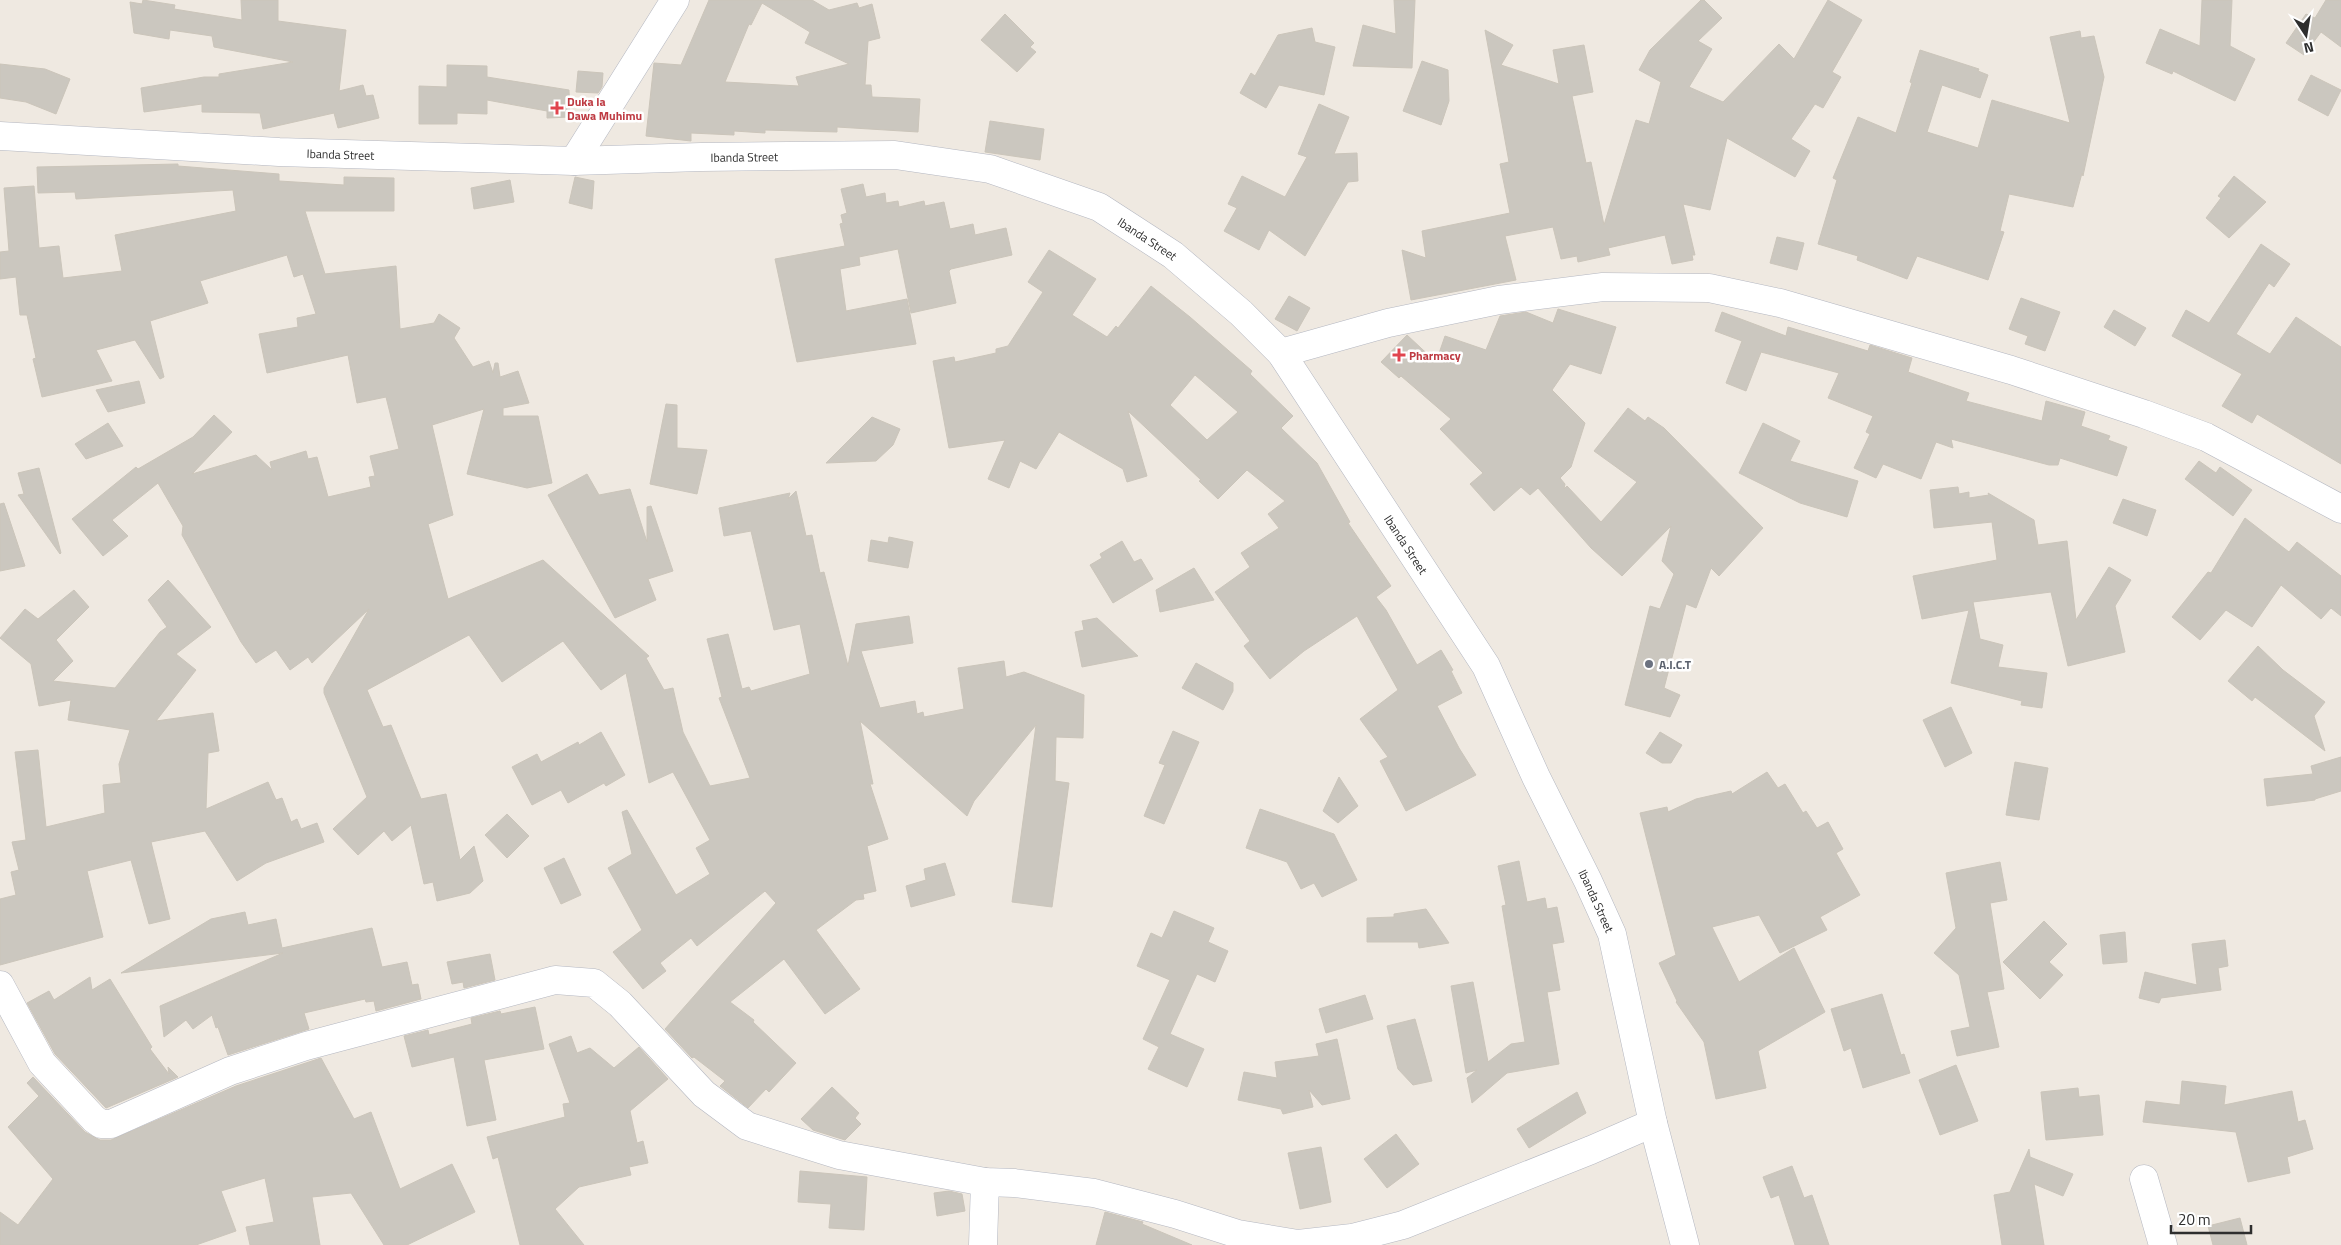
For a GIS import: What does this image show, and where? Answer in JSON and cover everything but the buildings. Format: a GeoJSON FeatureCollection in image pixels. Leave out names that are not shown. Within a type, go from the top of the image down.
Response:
{"type":"FeatureCollection","features":[{"type":"Feature","properties":{"kind":"street"},"geometry":{"type":"LineString","coordinates":[[574,161],[675,0]]}},
{"type":"Feature","properties":{"kind":"street","name":"Ibanda Street"},"geometry":{"type":"LineString","coordinates":[[0,136],[279,152],[574,161],[701,157],[895,155],[990,169],[1099,207],[1173,255],[1241,313],[1282,353],[1486,666],[1536,777],[1612,934],[1653,1123],[1685,1245]]}},
{"type":"Feature","properties":{"kind":"street"},"geometry":{"type":"LineString","coordinates":[[1282,353],[1388,323],[1499,300],[1603,287],[1709,288],[1780,303],[2011,370],[2135,411],[2206,438],[2341,509]]}},
{"type":"Feature","properties":{"kind":"street"},"geometry":{"type":"LineString","coordinates":[[0,985],[42,1063],[94,1119],[102,1124],[111,1124],[230,1071],[306,1046],[554,980],[594,984],[620,1004],[704,1094],[747,1126],[839,1154],[985,1182],[1014,1183],[1094,1193],[1175,1214],[1238,1234],[1298,1244],[1352,1238],[1404,1225],[1653,1123]]}},
{"type":"Feature","properties":{"kind":"street"},"geometry":{"type":"LineString","coordinates":[[2144,1179],[2163,1245]]}},
{"type":"Feature","properties":{"kind":"street"},"geometry":{"type":"LineString","coordinates":[[983,1245],[985,1182]]}},
{"type":"Feature","properties":{"kind":"place","name":"Duka la Dawa Muhimu"},"geometry":{"type":"Point","coordinates":[557,108]}},
{"type":"Feature","properties":{"kind":"place","name":"Pharmacy"},"geometry":{"type":"Point","coordinates":[1399,355]}},
{"type":"Feature","properties":{"kind":"place","name":"A.I.C.T"},"geometry":{"type":"Point","coordinates":[1649,664]}}]}
